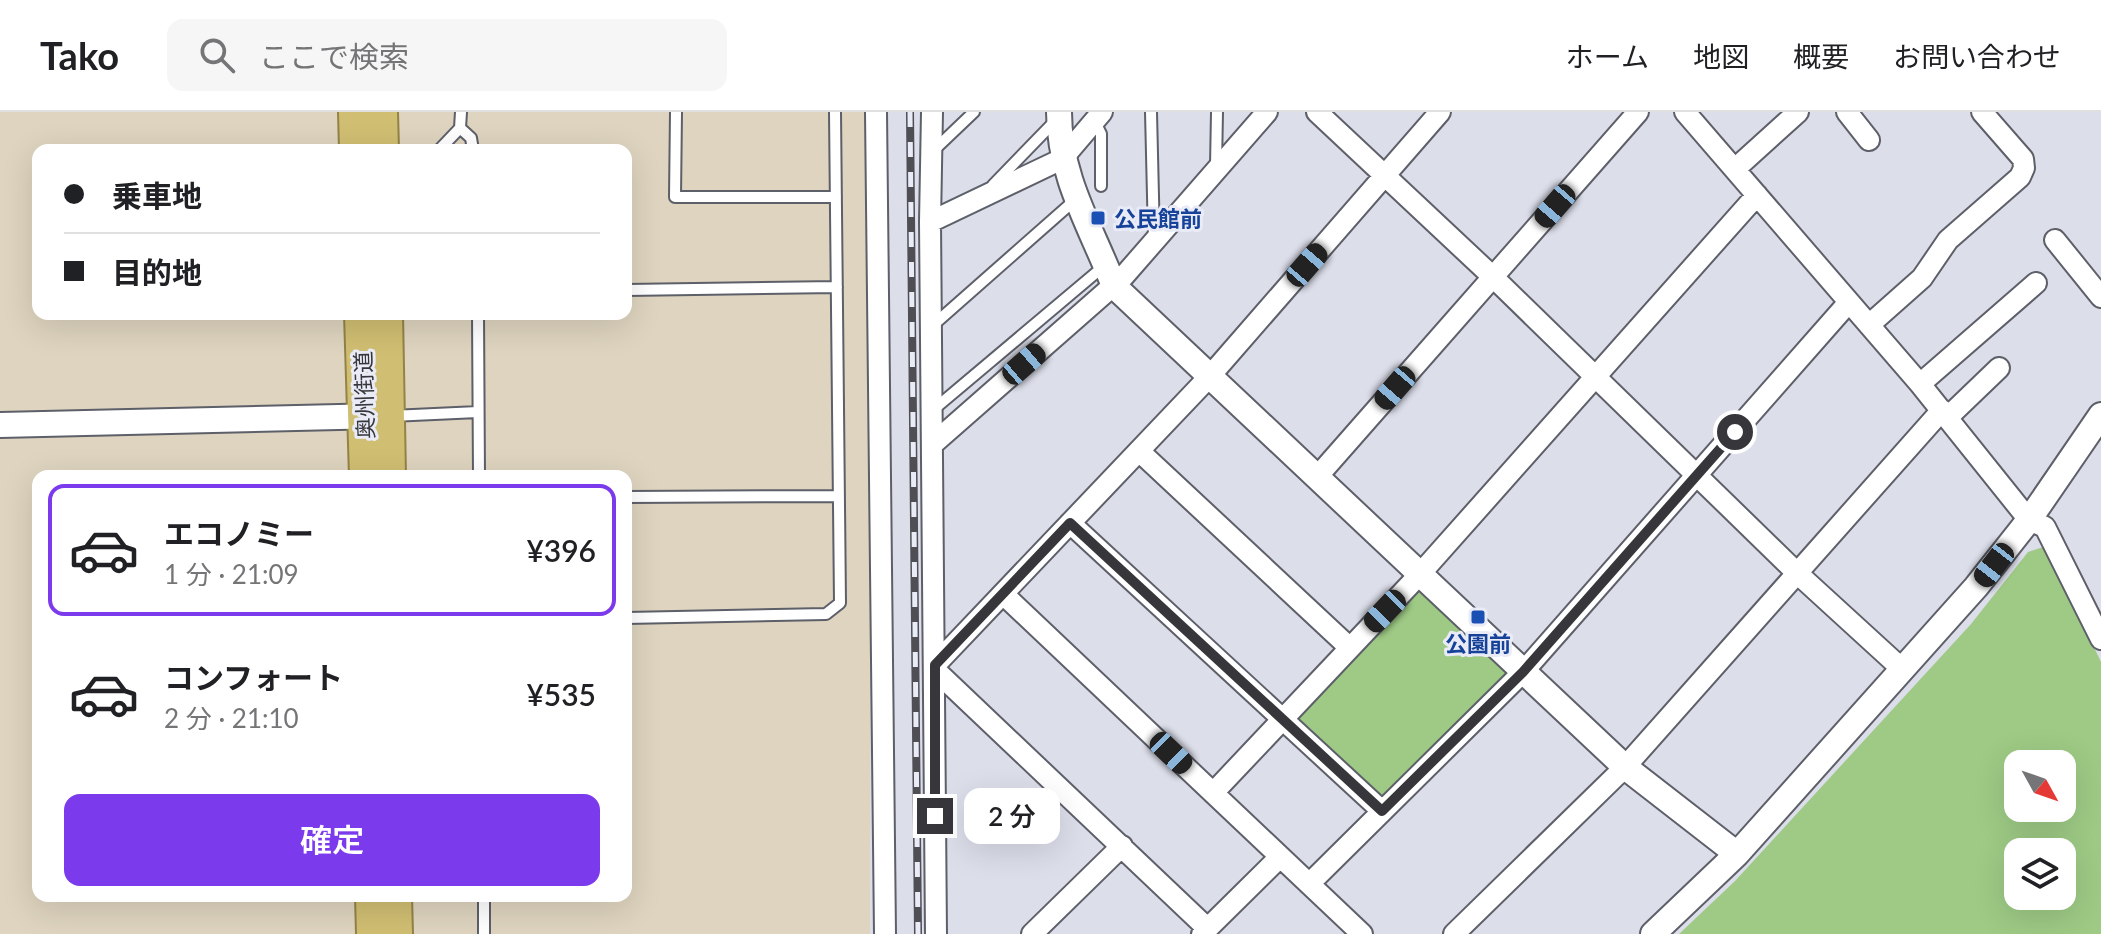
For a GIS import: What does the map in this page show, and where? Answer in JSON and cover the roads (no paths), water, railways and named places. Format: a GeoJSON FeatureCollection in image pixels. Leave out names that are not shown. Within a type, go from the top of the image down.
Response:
{"type":"FeatureCollection","features":[{"type":"Feature","properties":{"kind":"highway"},"geometry":{"type":"LineString","coordinates":[[355,112],[356,144]]}},
{"type":"Feature","properties":{"kind":"highway"},"geometry":{"type":"LineString","coordinates":[[381,112],[382,144]]}},
{"type":"Feature","properties":{"kind":"highway","name":"奥州街道"},"geometry":{"type":"LineString","coordinates":[[362,320],[388,470]]}},
{"type":"Feature","properties":{"kind":"highway","name":"奥州街道"},"geometry":{"type":"LineString","coordinates":[[367,470],[377,416],[385,320]]}},
{"type":"Feature","properties":{"kind":"highway"},"geometry":{"type":"LineString","coordinates":[[372,902],[373,934]]}},
{"type":"Feature","properties":{"kind":"highway"},"geometry":{"type":"LineString","coordinates":[[395,902],[396,934]]}},
{"type":"Feature","properties":{"kind":"street"},"geometry":{"type":"LineString","coordinates":[[876,112],[885,934]]}},
{"type":"Feature","properties":{"kind":"street"},"geometry":{"type":"LineString","coordinates":[[932,112],[930,222],[936,934]]}},
{"type":"Feature","properties":{"kind":"street"},"geometry":{"type":"LineString","coordinates":[[934,443],[1110,275],[1154,241],[1267,112]]}},
{"type":"Feature","properties":{"kind":"street"},"geometry":{"type":"LineString","coordinates":[[1317,112],[1493,277],[1797,573],[1902,669]]}},
{"type":"Feature","properties":{"kind":"street"},"geometry":{"type":"LineString","coordinates":[[934,669],[1210,376],[1440,112]]}},
{"type":"Feature","properties":{"kind":"street"},"geometry":{"type":"LineString","coordinates":[[1317,477],[1638,112]]}},
{"type":"Feature","properties":{"kind":"street"},"geometry":{"type":"LineString","coordinates":[[1685,112],[1920,384],[2029,520],[2045,527],[2101,639]]}},
{"type":"Feature","properties":{"kind":"street"},"geometry":{"type":"LineString","coordinates":[[1735,169],[1798,112]]}},
{"type":"Feature","properties":{"kind":"street"},"geometry":{"type":"LineString","coordinates":[[1847,112],[1869,140]]}},
{"type":"Feature","properties":{"kind":"street"},"geometry":{"type":"LineString","coordinates":[[1869,325],[1922,278],[1948,240],[2020,177],[2024,168],[2023,159],[1982,112]]}},
{"type":"Feature","properties":{"kind":"street"},"geometry":{"type":"LineString","coordinates":[[1059,115],[1062,159],[1110,275],[1210,376],[1625,767],[1737,854]]}},
{"type":"Feature","properties":{"kind":"street"},"geometry":{"type":"LineString","coordinates":[[930,222],[1062,159],[1098,116]]}},
{"type":"Feature","properties":{"kind":"street"},"geometry":{"type":"LineString","coordinates":[[1213,793],[1420,574],[1757,195]]}},
{"type":"Feature","properties":{"kind":"street"},"geometry":{"type":"LineString","coordinates":[[2055,240],[2101,297]]}},
{"type":"Feature","properties":{"kind":"street"},"geometry":{"type":"LineString","coordinates":[[1920,384],[2036,283]]}},
{"type":"Feature","properties":{"kind":"street"},"geometry":{"type":"LineString","coordinates":[[1309,884],[1523,672],[1849,302]]}},
{"type":"Feature","properties":{"kind":"street"},"geometry":{"type":"LineString","coordinates":[[1454,934],[1625,767],[1797,573],[1945,414],[1999,368]]}},
{"type":"Feature","properties":{"kind":"street"},"geometry":{"type":"LineString","coordinates":[[1653,934],[1737,854],[1976,587],[2029,520],[2101,415]]}},
{"type":"Feature","properties":{"kind":"street"},"geometry":{"type":"LineString","coordinates":[[0,425],[377,416]]}},
{"type":"Feature","properties":{"kind":"street"},"geometry":{"type":"LineString","coordinates":[[1139,451],[1350,648]]}},
{"type":"Feature","properties":{"kind":"street"},"geometry":{"type":"LineString","coordinates":[[1070,523],[1382,811]]}},
{"type":"Feature","properties":{"kind":"street"},"geometry":{"type":"LineString","coordinates":[[1003,594],[1309,884],[1352,931]]}},
{"type":"Feature","properties":{"kind":"street"},"geometry":{"type":"LineString","coordinates":[[934,669],[1122,846],[1205,931],[1280,857]]}},
{"type":"Feature","properties":{"kind":"street"},"geometry":{"type":"LineString","coordinates":[[1035,933],[1122,846]]}},
{"type":"Feature","properties":{"kind":"lane"},"geometry":{"type":"LineString","coordinates":[[445,144],[460,128],[461,112]]}},
{"type":"Feature","properties":{"kind":"lane"},"geometry":{"type":"LineString","coordinates":[[676,112],[675,197],[836,197]]}},
{"type":"Feature","properties":{"kind":"lane"},"geometry":{"type":"LineString","coordinates":[[632,618],[826,614],[840,603],[835,112]]}},
{"type":"Feature","properties":{"kind":"lane"},"geometry":{"type":"LineString","coordinates":[[931,153],[974,112]]}},
{"type":"Feature","properties":{"kind":"lane"},"geometry":{"type":"LineString","coordinates":[[1151,112],[1154,241]]}},
{"type":"Feature","properties":{"kind":"lane"},"geometry":{"type":"LineString","coordinates":[[1216,171],[1217,112]]}},
{"type":"Feature","properties":{"kind":"lane"},"geometry":{"type":"LineString","coordinates":[[978,200],[1059,115]]}},
{"type":"Feature","properties":{"kind":"lane"},"geometry":{"type":"LineString","coordinates":[[1098,116],[1101,186]]}},
{"type":"Feature","properties":{"kind":"lane"},"geometry":{"type":"LineString","coordinates":[[460,128],[471,138],[472,144]]}},
{"type":"Feature","properties":{"kind":"lane"},"geometry":{"type":"LineString","coordinates":[[931,328],[1076,198]]}},
{"type":"Feature","properties":{"kind":"lane"},"geometry":{"type":"LineString","coordinates":[[933,410],[1110,275]]}},
{"type":"Feature","properties":{"kind":"lane"},"geometry":{"type":"LineString","coordinates":[[632,290],[837,287]]}},
{"type":"Feature","properties":{"kind":"lane"},"geometry":{"type":"LineString","coordinates":[[478,320],[479,470]]}},
{"type":"Feature","properties":{"kind":"lane"},"geometry":{"type":"LineString","coordinates":[[377,416],[478,412]]}},
{"type":"Feature","properties":{"kind":"lane"},"geometry":{"type":"LineString","coordinates":[[632,497],[839,496]]}},
{"type":"Feature","properties":{"kind":"lane"},"geometry":{"type":"LineString","coordinates":[[484,902],[484,934]]}},
{"type":"Feature","properties":{"kind":"railway"},"geometry":{"type":"LineString","coordinates":[[910,112],[918,934]]}},
{"type":"Feature","properties":{"kind":"place","name":"公民館前"},"geometry":{"type":"Point","coordinates":[1098,218]}},
{"type":"Feature","properties":{"kind":"place","name":"公園前"},"geometry":{"type":"Point","coordinates":[1478,617]}}]}
